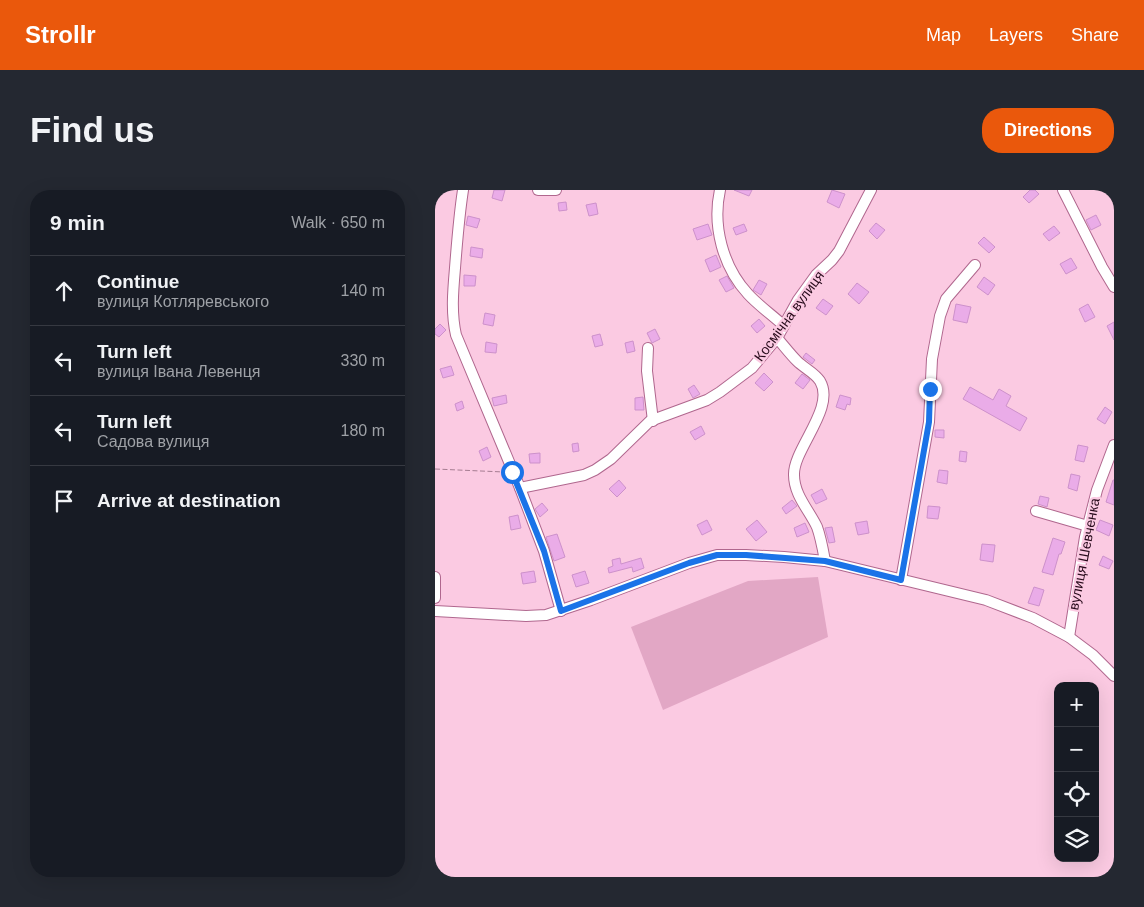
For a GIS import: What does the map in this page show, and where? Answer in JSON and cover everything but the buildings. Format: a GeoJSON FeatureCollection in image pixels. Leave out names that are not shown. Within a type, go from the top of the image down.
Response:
{"type":"FeatureCollection","features":[{"type":"Feature","properties":{"kind":"street"},"geometry":{"type":"LineString","coordinates":[[463,190],[458,224],[453,321],[458,342],[485,402],[544,551],[561,611]]}},
{"type":"Feature","properties":{"kind":"street"},"geometry":{"type":"LineString","coordinates":[[538,190],[556,190]]}},
{"type":"Feature","properties":{"kind":"street"},"geometry":{"type":"LineString","coordinates":[[720,190],[717,214],[718,229],[725,257],[733,275],[750,296],[783,325]]}},
{"type":"Feature","properties":{"kind":"street","name":"Космічна вулиця"},"geometry":{"type":"LineString","coordinates":[[519,488],[584,475],[595,470],[611,458],[640,430],[653,421],[707,400],[752,368],[777,338],[798,300],[816,275],[832,260],[839,250],[871,190]]}},
{"type":"Feature","properties":{"kind":"street"},"geometry":{"type":"LineString","coordinates":[[1063,190],[1114,287]]}},
{"type":"Feature","properties":{"kind":"street"},"geometry":{"type":"LineString","coordinates":[[901,580],[929,422],[932,359],[940,316],[946,299],[975,265]]}},
{"type":"Feature","properties":{"kind":"street"},"geometry":{"type":"LineString","coordinates":[[777,338],[797,361],[820,380],[822,386],[821,409],[797,459],[794,472],[797,491],[817,527],[825,561]]}},
{"type":"Feature","properties":{"kind":"street"},"geometry":{"type":"LineString","coordinates":[[648,348],[647,371],[653,421]]}},
{"type":"Feature","properties":{"kind":"street","name":"вулиця Шевченка"},"geometry":{"type":"LineString","coordinates":[[1069,637],[1087,526],[1097,490],[1114,445]]}},
{"type":"Feature","properties":{"kind":"street"},"geometry":{"type":"LineString","coordinates":[[1036,511],[1087,526]]}},
{"type":"Feature","properties":{"kind":"street"},"geometry":{"type":"LineString","coordinates":[[435,611],[526,616],[546,615],[689,563],[717,555],[746,555],[825,561],[987,600],[1033,618],[1069,637],[1110,663],[1114,676]]}},
{"type":"Feature","properties":{"kind":"street"},"geometry":{"type":"LineString","coordinates":[[435,577],[435,598]]}},
{"type":"Feature","properties":{"kind":"path"},"geometry":{"type":"LineString","coordinates":[[435,470],[512,472]]}},
{"type":"Feature","properties":{"kind":"shaded area"},"geometry":{"type":"Polygon","coordinates":[[[818,577],[828,637],[663,710],[631,627],[748,581],[818,577]]]}},
{"type":"Feature","properties":{"kind":"route"},"geometry":{"type":"LineString","coordinates":[[512,472],[544,551],[561,611],[689,563],[717,555],[785,557],[825,561],[901,580],[929,422],[930,389]]}}]}
